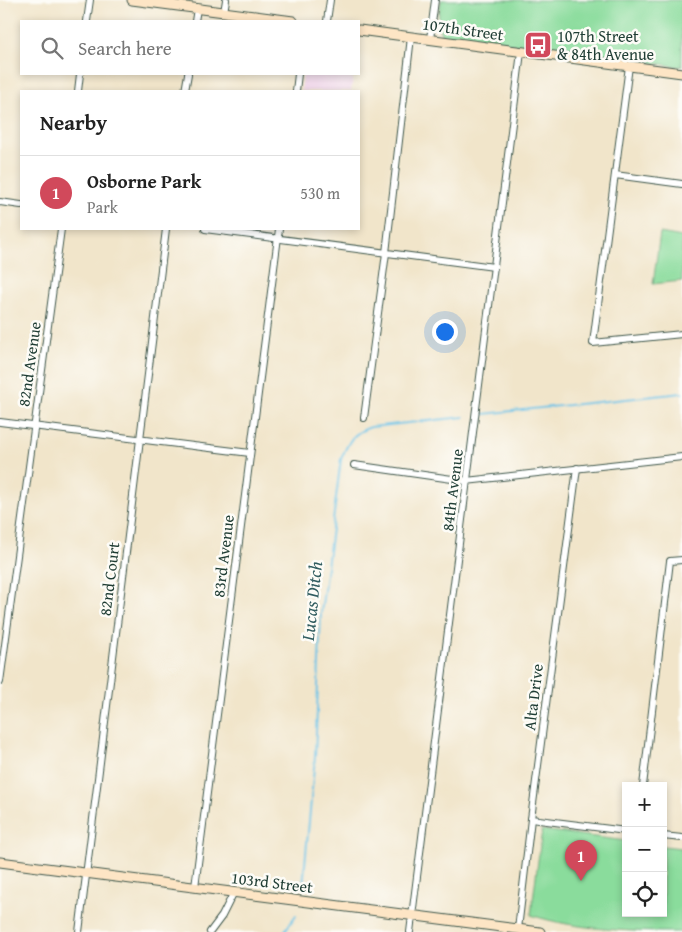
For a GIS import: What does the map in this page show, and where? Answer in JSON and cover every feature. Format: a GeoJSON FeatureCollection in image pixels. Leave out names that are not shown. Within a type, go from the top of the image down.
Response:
{"type":"FeatureCollection","features":[{"type":"Feature","properties":{"kind":"street"},"geometry":{"type":"LineString","coordinates":[[87,20],[90,0]]}},
{"type":"Feature","properties":{"kind":"street"},"geometry":{"type":"LineString","coordinates":[[132,0],[285,20]]}},
{"type":"Feature","properties":{"kind":"street"},"geometry":{"type":"LineString","coordinates":[[224,12],[226,0]]}},
{"type":"Feature","properties":{"kind":"street"},"geometry":{"type":"LineString","coordinates":[[327,20],[330,0]]}},
{"type":"Feature","properties":{"kind":"street"},"geometry":{"type":"LineString","coordinates":[[430,39],[435,0]]}},
{"type":"Feature","properties":{"kind":"street"},"geometry":{"type":"LineString","coordinates":[[195,20],[197,9]]}},
{"type":"Feature","properties":{"kind":"street","name":"107th Street"},"geometry":{"type":"LineString","coordinates":[[360,30],[682,73]]}},
{"type":"Feature","properties":{"kind":"street"},"geometry":{"type":"LineString","coordinates":[[364,418],[386,253],[411,37]]}},
{"type":"Feature","properties":{"kind":"street","name":"84th Avenue"},"geometry":{"type":"LineString","coordinates":[[410,932],[521,52]]}},
{"type":"Feature","properties":{"kind":"street"},"geometry":{"type":"LineString","coordinates":[[628,66],[593,344],[682,334]]}},
{"type":"Feature","properties":{"kind":"street"},"geometry":{"type":"LineString","coordinates":[[78,90],[80,75]]}},
{"type":"Feature","properties":{"kind":"street"},"geometry":{"type":"LineString","coordinates":[[185,90],[188,75]]}},
{"type":"Feature","properties":{"kind":"street"},"geometry":{"type":"LineString","coordinates":[[296,90],[298,75]]}},
{"type":"Feature","properties":{"kind":"street"},"geometry":{"type":"LineString","coordinates":[[615,175],[682,184]]}},
{"type":"Feature","properties":{"kind":"street"},"geometry":{"type":"LineString","coordinates":[[0,202],[20,205]]}},
{"type":"Feature","properties":{"kind":"street","name":"82nd Avenue"},"geometry":{"type":"LineString","coordinates":[[0,682],[61,230]]}},
{"type":"Feature","properties":{"kind":"street","name":"82nd Court"},"geometry":{"type":"LineString","coordinates":[[79,932],[166,230]]}},
{"type":"Feature","properties":{"kind":"street"},"geometry":{"type":"LineString","coordinates":[[212,230],[494,267]]}},
{"type":"Feature","properties":{"kind":"street","name":"83rd Avenue"},"geometry":{"type":"LineString","coordinates":[[195,887],[279,230]]}},
{"type":"Feature","properties":{"kind":"street"},"geometry":{"type":"LineString","coordinates":[[0,422],[250,453]]}},
{"type":"Feature","properties":{"kind":"street"},"geometry":{"type":"LineString","coordinates":[[354,465],[466,481],[682,457]]}},
{"type":"Feature","properties":{"kind":"street","name":"Alta Drive"},"geometry":{"type":"LineString","coordinates":[[518,929],[577,468]]}},
{"type":"Feature","properties":{"kind":"street"},"geometry":{"type":"LineString","coordinates":[[643,782],[670,561],[682,560]]}},
{"type":"Feature","properties":{"kind":"street"},"geometry":{"type":"LineString","coordinates":[[531,818],[622,830]]}},
{"type":"Feature","properties":{"kind":"street"},"geometry":{"type":"LineString","coordinates":[[667,836],[682,838]]}},
{"type":"Feature","properties":{"kind":"street","name":"103rd Street"},"geometry":{"type":"LineString","coordinates":[[0,862],[540,932]]}},
{"type":"Feature","properties":{"kind":"street"},"geometry":{"type":"LineString","coordinates":[[210,932],[227,907],[234,892]]}},
{"type":"Feature","properties":{"kind":"shaded area"},"geometry":{"type":"Polygon","coordinates":[[[303,75],[344,75],[344,77],[353,78],[351,90],[301,90],[303,75]]]}},
{"type":"Feature","properties":{"kind":"green space"},"geometry":{"type":"Polygon","coordinates":[[[441,0],[682,0],[682,67],[442,35],[438,22],[441,0]]]}},
{"type":"Feature","properties":{"kind":"green space"},"geometry":{"type":"Polygon","coordinates":[[[660,233],[682,237],[682,281],[653,284],[660,233]]]}},
{"type":"Feature","properties":{"kind":"green space"},"geometry":{"type":"Polygon","coordinates":[[[542,830],[622,840],[622,917],[667,917],[667,846],[682,848],[682,932],[625,931],[586,927],[531,915],[542,830]]]}},
{"type":"Feature","properties":{"kind":"waterway","name":"Lucas Ditch"},"geometry":{"type":"LineString","coordinates":[[484,414],[682,393]]}},
{"type":"Feature","properties":{"kind":"waterway","name":"Lucas Ditch"},"geometry":{"type":"LineString","coordinates":[[303,886],[315,757],[321,613],[341,459],[352,438],[365,429],[464,417]]}},
{"type":"Feature","properties":{"kind":"waterway","name":"Lucas Ditch"},"geometry":{"type":"LineString","coordinates":[[284,932],[296,915]]}},
{"type":"Feature","properties":{"kind":"place","name":"107th Street & 84th Avenue"},"geometry":{"type":"Point","coordinates":[538,45]}},
{"type":"Feature","properties":{"kind":"place","name":"Osborne Park"},"geometry":{"type":"Point","coordinates":[581,881]}}]}
